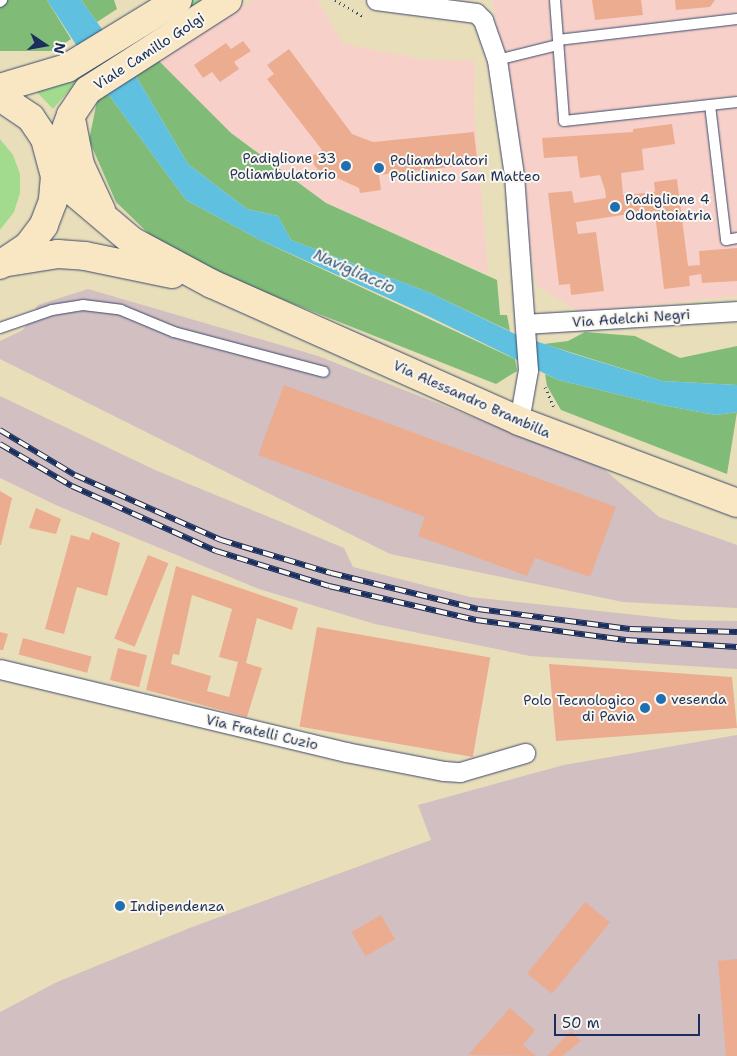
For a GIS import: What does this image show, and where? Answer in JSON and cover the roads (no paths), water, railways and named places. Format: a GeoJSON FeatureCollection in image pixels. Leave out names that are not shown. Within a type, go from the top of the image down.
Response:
{"type":"FeatureCollection","features":[{"type":"Feature","properties":{"kind":"main road","name":"Viale Camillo Golgi"},"geometry":{"type":"LineString","coordinates":[[0,88],[67,68],[173,14],[228,0]]}},
{"type":"Feature","properties":{"kind":"main road","name":"Viale Camillo Golgi"},"geometry":{"type":"LineString","coordinates":[[54,170],[71,115],[88,90],[173,14]]}},
{"type":"Feature","properties":{"kind":"main road"},"geometry":{"type":"LineString","coordinates":[[0,96],[31,118],[45,139],[54,170],[53,201],[44,225],[28,246],[4,263]]}},
{"type":"Feature","properties":{"kind":"main road","name":"Via Alessandro Brambilla"},"geometry":{"type":"LineString","coordinates":[[71,115],[80,165],[104,216]]}},
{"type":"Feature","properties":{"kind":"main road","name":"Via Alessandro Brambilla"},"geometry":{"type":"LineString","coordinates":[[54,170],[132,241],[212,284],[519,421],[737,503]]}},
{"type":"Feature","properties":{"kind":"main road","name":"Via Alessandro Brambilla"},"geometry":{"type":"LineString","coordinates":[[4,263],[58,254],[85,256],[212,284]]}},
{"type":"Feature","properties":{"kind":"street"},"geometry":{"type":"LineString","coordinates":[[376,0],[474,6],[483,20],[497,60],[514,175],[528,370],[519,421]]}},
{"type":"Feature","properties":{"kind":"street","name":"Via Adelchi Negri"},"geometry":{"type":"LineString","coordinates":[[525,324],[737,311]]}},
{"type":"Feature","properties":{"kind":"street","name":"Via Fratelli Cuzio"},"geometry":{"type":"LineString","coordinates":[[0,669],[346,752],[444,771],[460,772],[525,753]]}},
{"type":"Feature","properties":{"kind":"lane"},"geometry":{"type":"LineString","coordinates":[[555,0],[564,121],[737,102]]}},
{"type":"Feature","properties":{"kind":"lane"},"geometry":{"type":"LineString","coordinates":[[497,60],[558,42],[737,19]]}},
{"type":"Feature","properties":{"kind":"lane"},"geometry":{"type":"LineString","coordinates":[[710,105],[726,240],[737,238]]}},
{"type":"Feature","properties":{"kind":"lane"},"geometry":{"type":"LineString","coordinates":[[0,328],[52,310],[92,306],[121,310],[174,332],[324,372]]}},
{"type":"Feature","properties":{"kind":"water","name":"Navigliaccio"},"geometry":{"type":"Polygon","coordinates":[[[47,0],[81,0],[136,76],[188,164],[247,209],[278,216],[291,240],[428,292],[515,334],[574,354],[662,381],[737,385],[737,412],[716,415],[662,405],[558,380],[428,316],[260,240],[186,200],[108,94],[47,0]]]}},
{"type":"Feature","properties":{"kind":"railway"},"geometry":{"type":"LineString","coordinates":[[0,430],[75,475],[221,540],[331,573],[478,609],[630,629],[737,632]]}},
{"type":"Feature","properties":{"kind":"railway"},"geometry":{"type":"LineString","coordinates":[[0,444],[72,486],[216,551],[329,586],[476,620],[626,640],[737,647]]}},
{"type":"Feature","properties":{"kind":"place","name":"Padiglione 33 Poliambulatorio"},"geometry":{"type":"Point","coordinates":[346,166]}},
{"type":"Feature","properties":{"kind":"place","name":"Poliambulatori Policlinico San Matteo"},"geometry":{"type":"Point","coordinates":[379,168]}},
{"type":"Feature","properties":{"kind":"place","name":"Padiglione 4 Odontoiatria"},"geometry":{"type":"Point","coordinates":[615,207]}},
{"type":"Feature","properties":{"kind":"place","name":"vesenda"},"geometry":{"type":"Point","coordinates":[661,699]}},
{"type":"Feature","properties":{"kind":"place","name":"Polo Tecnologico di Pavia"},"geometry":{"type":"Point","coordinates":[645,708]}},
{"type":"Feature","properties":{"kind":"place","name":"Indipendenza"},"geometry":{"type":"Point","coordinates":[120,906]}}]}
